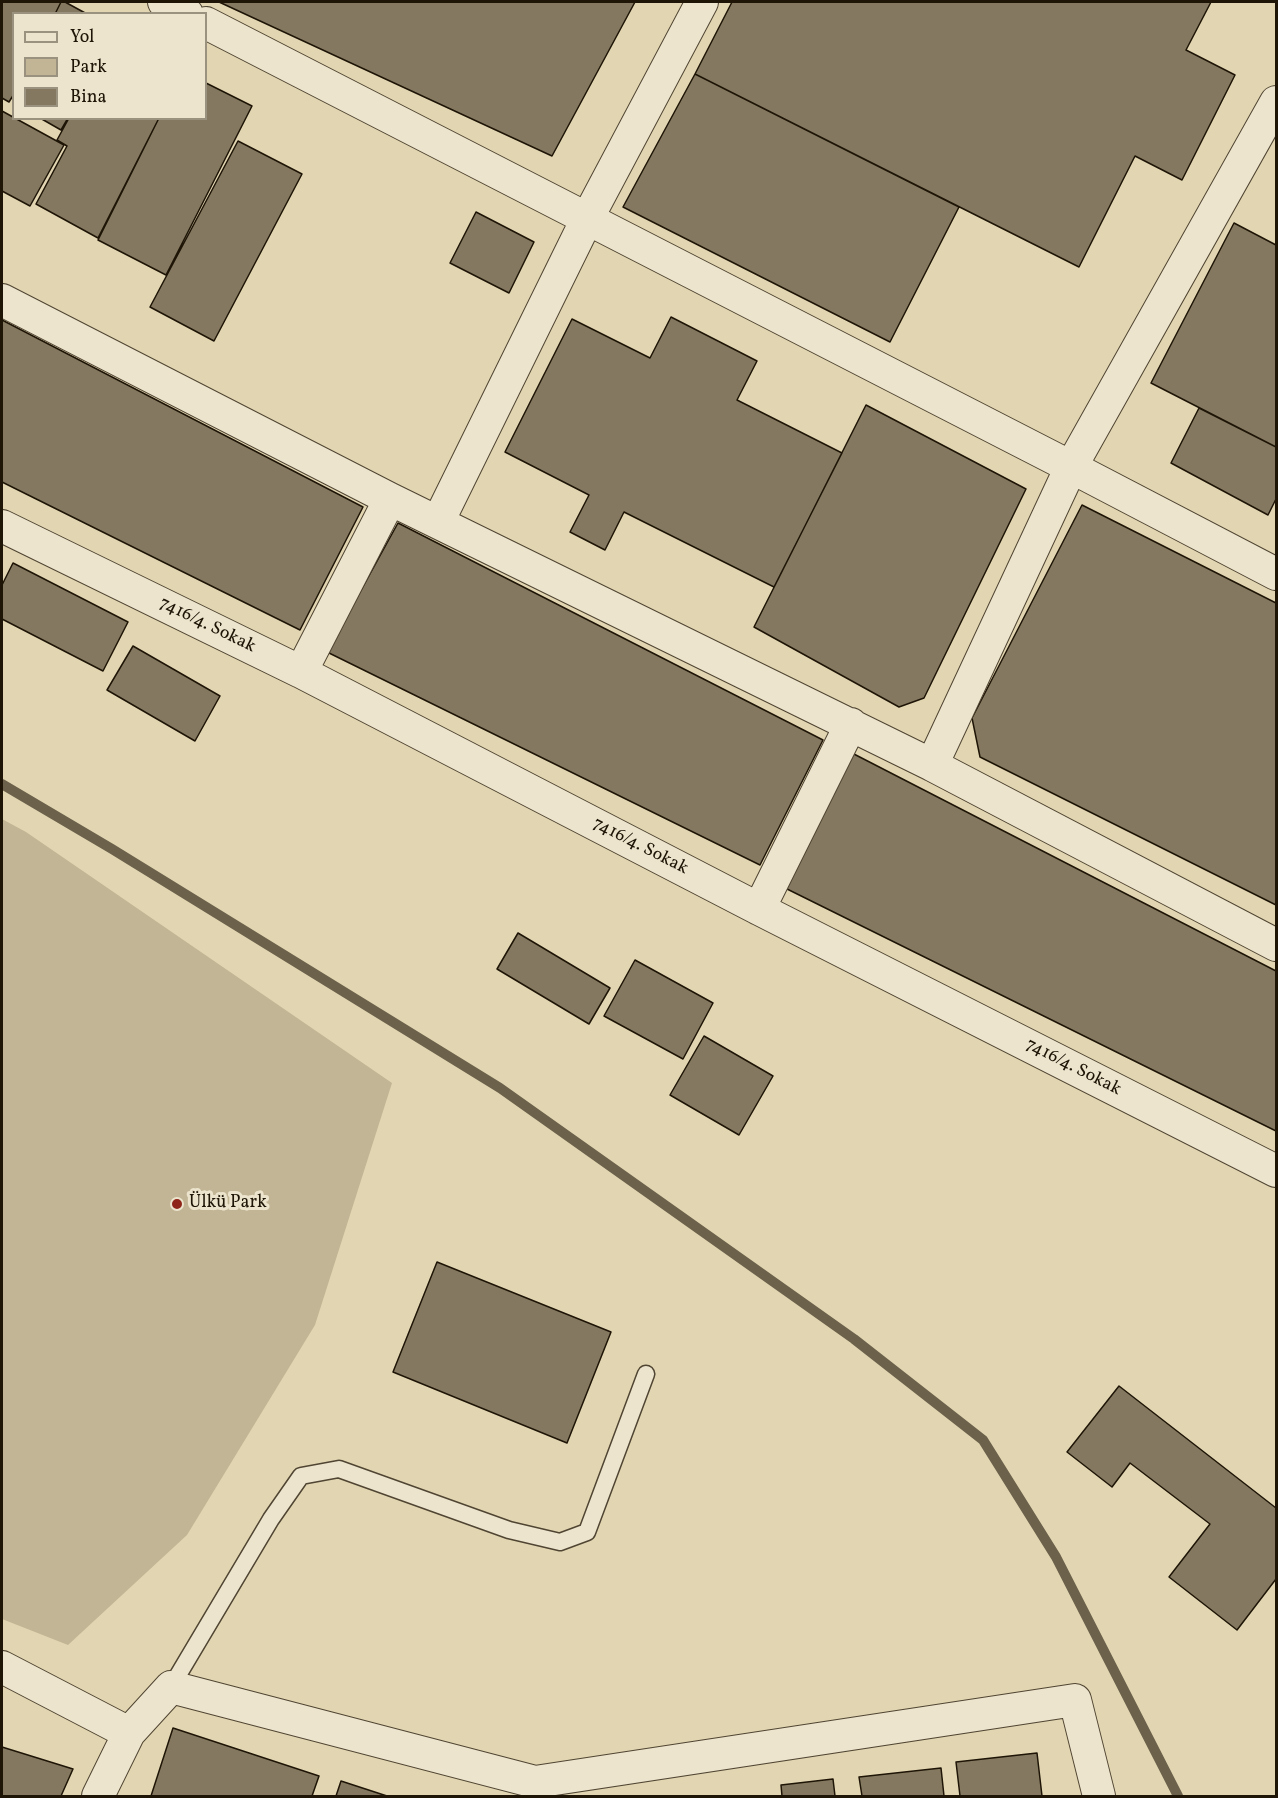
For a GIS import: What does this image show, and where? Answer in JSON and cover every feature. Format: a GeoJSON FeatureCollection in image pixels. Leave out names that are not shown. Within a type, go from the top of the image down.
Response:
{"type":"FeatureCollection","features":[{"type":"Feature","properties":{"kind":"street"},"geometry":{"type":"LineString","coordinates":[[164,2],[184,12]]}},
{"type":"Feature","properties":{"kind":"street"},"geometry":{"type":"LineString","coordinates":[[438,522],[587,219],[702,2]]}},
{"type":"Feature","properties":{"kind":"street"},"geometry":{"type":"LineString","coordinates":[[207,24],[1276,574]]}},
{"type":"Feature","properties":{"kind":"street"},"geometry":{"type":"LineString","coordinates":[[932,765],[1071,467],[1266,146],[1276,102]]}},
{"type":"Feature","properties":{"kind":"street"},"geometry":{"type":"LineString","coordinates":[[2,300],[390,499],[932,765],[1276,945]]}},
{"type":"Feature","properties":{"kind":"street"},"geometry":{"type":"LineString","coordinates":[[301,672],[390,499]]}},
{"type":"Feature","properties":{"kind":"street","name":"7416/4. Sokak"},"geometry":{"type":"LineString","coordinates":[[2,526],[301,672],[759,909],[1276,1171]]}},
{"type":"Feature","properties":{"kind":"street"},"geometry":{"type":"LineString","coordinates":[[759,909],[851,724]]}},
{"type":"Feature","properties":{"kind":"street"},"geometry":{"type":"LineString","coordinates":[[2,1667],[129,1733]]}},
{"type":"Feature","properties":{"kind":"street"},"geometry":{"type":"LineString","coordinates":[[98,1797],[129,1733],[171,1687],[535,1792],[1075,1700],[1100,1797]]}},
{"type":"Feature","properties":{"kind":"lane"},"geometry":{"type":"LineString","coordinates":[[171,1687],[271,1519],[301,1476],[339,1469],[509,1530],[560,1542],[587,1532],[646,1374]]}},
{"type":"Feature","properties":{"kind":"green space","name":"Ülkü Park"},"geometry":{"type":"Polygon","coordinates":[[[2,819],[26,832],[392,1083],[315,1325],[187,1535],[68,1645],[2,1619],[2,819]]]}},
{"type":"Feature","properties":{"kind":"building"},"geometry":{"type":"Polygon","coordinates":[[[2,2],[61,2],[56,12],[12,12],[12,97],[9,102],[2,98],[2,2]]]}},
{"type":"Feature","properties":{"kind":"building"},"geometry":{"type":"Polygon","coordinates":[[[61,2],[65,2],[83,12],[56,12],[61,2]]]}},
{"type":"Feature","properties":{"kind":"building"},"geometry":{"type":"Polygon","coordinates":[[[219,2],[635,2],[552,156],[219,2]]]}},
{"type":"Feature","properties":{"kind":"building"},"geometry":{"type":"Polygon","coordinates":[[[732,2],[1211,2],[1186,50],[1235,75],[1182,180],[1135,156],[1079,267],[695,74],[732,2]]]}},
{"type":"Feature","properties":{"kind":"building"},"geometry":{"type":"Polygon","coordinates":[[[695,74],[959,207],[890,342],[623,207],[695,74]]]}},
{"type":"Feature","properties":{"kind":"building"},"geometry":{"type":"Polygon","coordinates":[[[207,84],[252,106],[166,275],[98,240],[158,120],[207,120],[207,84]]]}},
{"type":"Feature","properties":{"kind":"building"},"geometry":{"type":"Polygon","coordinates":[[[2,111],[12,116],[12,120],[18,120],[64,145],[30,206],[2,191],[2,111]]]}},
{"type":"Feature","properties":{"kind":"building"},"geometry":{"type":"Polygon","coordinates":[[[44,120],[67,120],[61,130],[44,120]]]}},
{"type":"Feature","properties":{"kind":"building"},"geometry":{"type":"Polygon","coordinates":[[[68,120],[158,120],[98,238],[36,204],[67,146],[57,140],[68,120]]]}},
{"type":"Feature","properties":{"kind":"building"},"geometry":{"type":"Polygon","coordinates":[[[238,141],[302,174],[214,341],[150,307],[238,141]]]}},
{"type":"Feature","properties":{"kind":"building"},"geometry":{"type":"Polygon","coordinates":[[[476,212],[534,242],[509,293],[450,263],[476,212]]]}},
{"type":"Feature","properties":{"kind":"building"},"geometry":{"type":"Polygon","coordinates":[[[1234,223],[1276,245],[1276,447],[1151,383],[1234,223]]]}},
{"type":"Feature","properties":{"kind":"building"},"geometry":{"type":"Polygon","coordinates":[[[671,317],[757,361],[737,400],[842,453],[774,587],[624,512],[605,550],[570,532],[589,495],[505,452],[572,319],[650,358],[671,317]]]}},
{"type":"Feature","properties":{"kind":"building"},"geometry":{"type":"Polygon","coordinates":[[[2,320],[363,507],[300,630],[2,482],[2,320]]]}},
{"type":"Feature","properties":{"kind":"building"},"geometry":{"type":"Polygon","coordinates":[[[866,405],[1026,489],[924,698],[899,707],[754,627],[866,405]]]}},
{"type":"Feature","properties":{"kind":"building"},"geometry":{"type":"Polygon","coordinates":[[[1199,408],[1276,447],[1276,499],[1268,515],[1171,463],[1199,408]]]}},
{"type":"Feature","properties":{"kind":"building"},"geometry":{"type":"Polygon","coordinates":[[[1082,505],[1276,603],[1276,905],[980,757],[972,718],[1082,505]]]}},
{"type":"Feature","properties":{"kind":"building"},"geometry":{"type":"Polygon","coordinates":[[[398,523],[823,740],[760,865],[327,652],[398,523]]]}},
{"type":"Feature","properties":{"kind":"building"},"geometry":{"type":"Polygon","coordinates":[[[13,563],[128,622],[103,671],[2,619],[2,585],[13,563]]]}},
{"type":"Feature","properties":{"kind":"building"},"geometry":{"type":"Polygon","coordinates":[[[133,646],[220,696],[195,741],[107,690],[133,646]]]}},
{"type":"Feature","properties":{"kind":"building"},"geometry":{"type":"Polygon","coordinates":[[[850,752],[1276,971],[1276,1131],[783,887],[850,752]]]}},
{"type":"Feature","properties":{"kind":"building"},"geometry":{"type":"Polygon","coordinates":[[[518,933],[610,988],[589,1024],[497,969],[518,933]]]}},
{"type":"Feature","properties":{"kind":"building"},"geometry":{"type":"Polygon","coordinates":[[[635,960],[713,1003],[683,1059],[604,1016],[635,960]]]}},
{"type":"Feature","properties":{"kind":"building"},"geometry":{"type":"Polygon","coordinates":[[[704,1036],[773,1076],[739,1135],[670,1095],[704,1036]]]}},
{"type":"Feature","properties":{"kind":"building"},"geometry":{"type":"Polygon","coordinates":[[[437,1262],[611,1332],[567,1443],[393,1372],[437,1262]]]}},
{"type":"Feature","properties":{"kind":"building"},"geometry":{"type":"Polygon","coordinates":[[[1119,1386],[1276,1508],[1276,1579],[1237,1630],[1169,1577],[1210,1524],[1130,1463],[1112,1487],[1067,1452],[1119,1386]]]}},
{"type":"Feature","properties":{"kind":"building"},"geometry":{"type":"Polygon","coordinates":[[[173,1728],[319,1776],[312,1796],[151,1796],[173,1728]]]}},
{"type":"Feature","properties":{"kind":"building"},"geometry":{"type":"Polygon","coordinates":[[[2,1747],[73,1769],[61,1796],[2,1796],[2,1747]]]}},
{"type":"Feature","properties":{"kind":"building"},"geometry":{"type":"Polygon","coordinates":[[[1037,1753],[1042,1796],[960,1796],[956,1762],[1037,1753]]]}},
{"type":"Feature","properties":{"kind":"building"},"geometry":{"type":"Polygon","coordinates":[[[941,1768],[944,1796],[862,1796],[859,1777],[941,1768]]]}},
{"type":"Feature","properties":{"kind":"building"},"geometry":{"type":"Polygon","coordinates":[[[833,1779],[835,1796],[782,1796],[781,1785],[833,1779]]]}},
{"type":"Feature","properties":{"kind":"building"},"geometry":{"type":"Polygon","coordinates":[[[341,1781],[387,1796],[336,1796],[341,1781]]]}},
{"type":"Feature","properties":{"kind":"waterway"},"geometry":{"type":"LineString","coordinates":[[2,784],[112,849],[500,1088],[854,1339],[983,1440],[1056,1557],[1178,1796]]}},
{"type":"Feature","properties":{"kind":"place","name":"Ülkü Park"},"geometry":{"type":"Point","coordinates":[177,1204]}}]}
